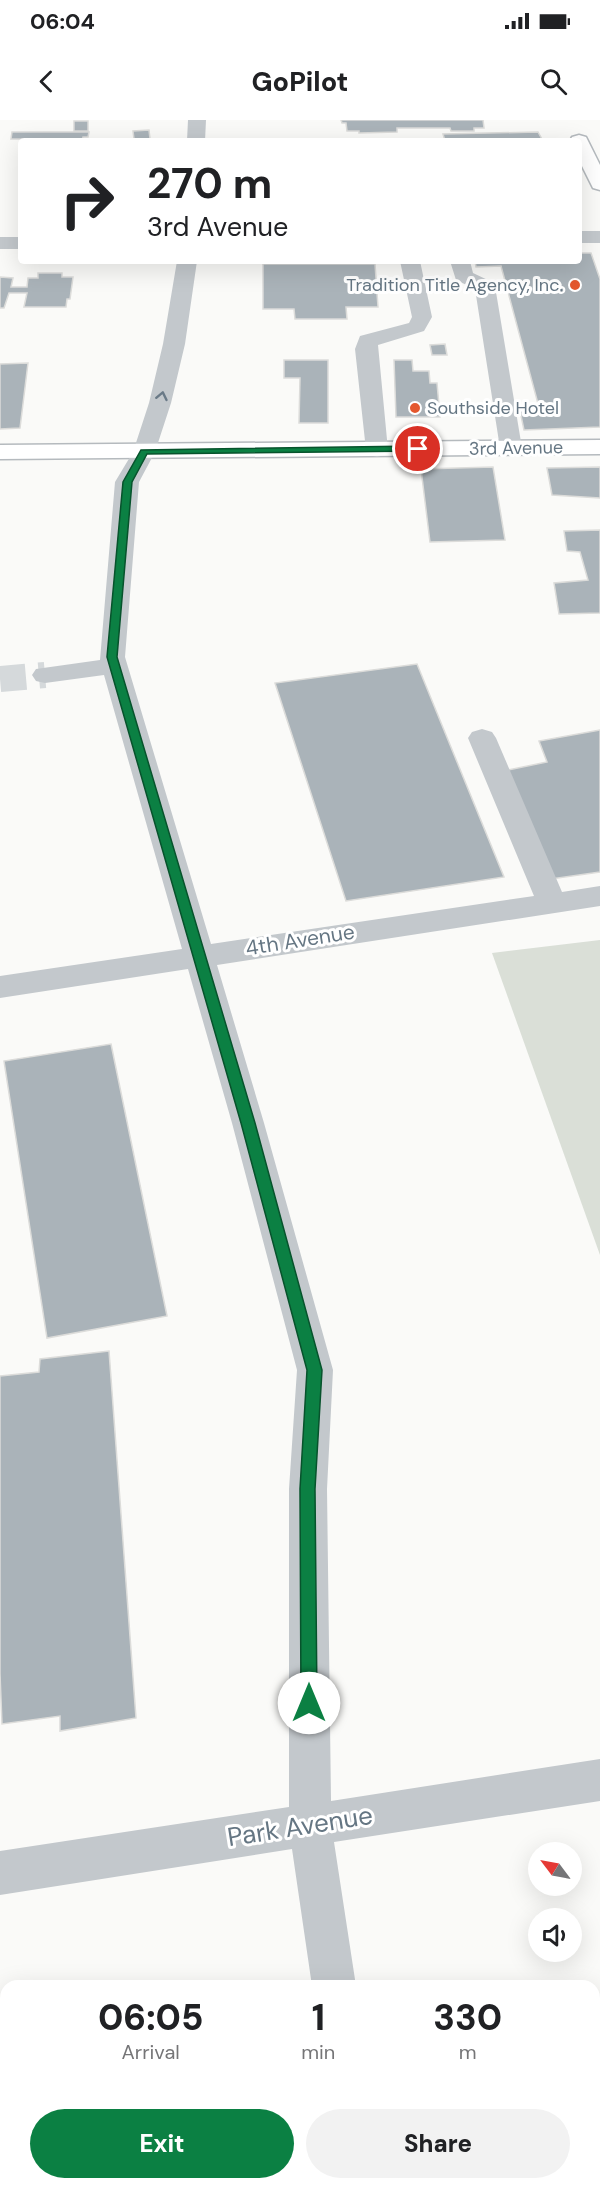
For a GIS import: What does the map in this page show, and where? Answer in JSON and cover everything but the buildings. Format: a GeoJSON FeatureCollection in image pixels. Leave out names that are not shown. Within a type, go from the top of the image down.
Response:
{"type":"FeatureCollection","features":[{"type":"Feature","properties":{"kind":"main road"},"geometry":{"type":"LineString","coordinates":[[568,120],[577,138]]}},
{"type":"Feature","properties":{"kind":"main road"},"geometry":{"type":"LineString","coordinates":[[582,147],[600,184]]}},
{"type":"Feature","properties":{"kind":"main road","name":"3rd Avenue"},"geometry":{"type":"LineString","coordinates":[[0,452],[600,447]]}},
{"type":"Feature","properties":{"kind":"street"},"geometry":{"type":"LineString","coordinates":[[196,138],[197,120]]}},
{"type":"Feature","properties":{"kind":"street"},"geometry":{"type":"LineString","coordinates":[[582,237],[600,237]]}},
{"type":"Feature","properties":{"kind":"street"},"geometry":{"type":"LineString","coordinates":[[0,243],[18,243]]}},
{"type":"Feature","properties":{"kind":"street"},"geometry":{"type":"LineString","coordinates":[[187,264],[174,344],[160,403],[144,452],[127,482],[113,645],[114,666],[248,1123],[315,1370],[308,1489],[310,1824],[333,1980]]}},
{"type":"Feature","properties":{"kind":"street"},"geometry":{"type":"LineString","coordinates":[[377,450],[366,349],[368,341],[417,327],[422,317],[411,264]]}},
{"type":"Feature","properties":{"kind":"street"},"geometry":{"type":"LineString","coordinates":[[461,264],[463,276],[485,286],[511,448]]}},
{"type":"Feature","properties":{"kind":"street"},"geometry":{"type":"LineString","coordinates":[[45,675],[114,666]]}},
{"type":"Feature","properties":{"kind":"street"},"geometry":{"type":"LineString","coordinates":[[482,738],[552,903]]}},
{"type":"Feature","properties":{"kind":"street","name":"4th Avenue"},"geometry":{"type":"LineString","coordinates":[[0,987],[600,896]]}},
{"type":"Feature","properties":{"kind":"street","name":"Park Avenue"},"geometry":{"type":"LineString","coordinates":[[0,1872],[600,1780]]}},
{"type":"Feature","properties":{"kind":"shaded area"},"geometry":{"type":"Polygon","coordinates":[[[600,940],[600,1255],[492,953],[600,940]]]}},
{"type":"Feature","properties":{"kind":"tunnel"},"geometry":{"type":"LineString","coordinates":[[0,679],[45,675]]}},
{"type":"Feature","properties":{"kind":"place","name":"Tradition Title Agency, Inc."},"geometry":{"type":"Point","coordinates":[575,285]}},
{"type":"Feature","properties":{"kind":"place","name":"Southside Hotel"},"geometry":{"type":"Point","coordinates":[415,408]}},
{"type":"Feature","properties":{"kind":"route"},"geometry":{"type":"LineString","coordinates":[[309,1703],[308,1489],[315,1370],[248,1123],[112,657],[118,575],[127,482],[144,452],[418,449]]}}]}
